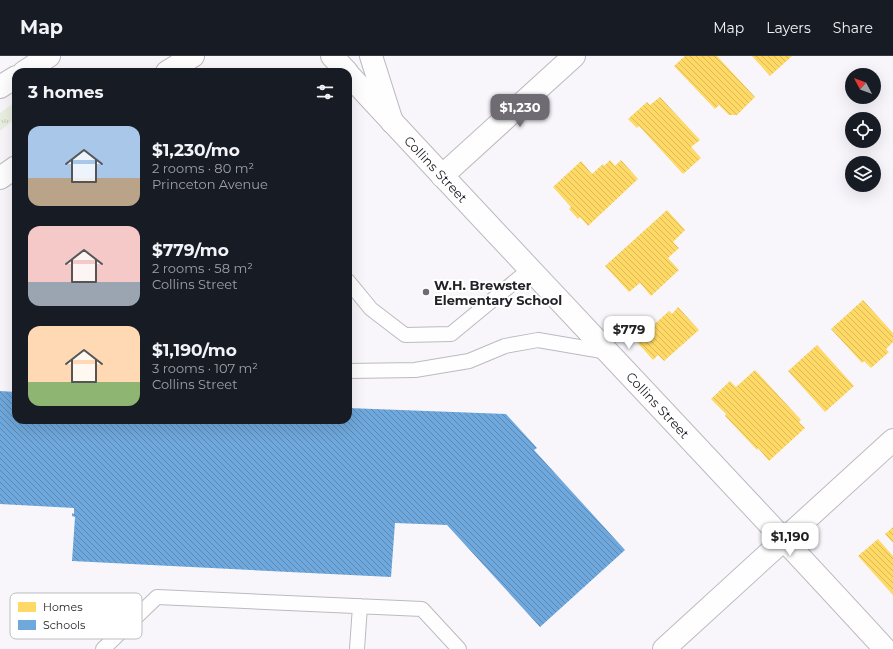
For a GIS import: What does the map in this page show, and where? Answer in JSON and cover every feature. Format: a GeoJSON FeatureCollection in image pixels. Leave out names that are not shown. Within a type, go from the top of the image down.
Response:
{"type":"FeatureCollection","features":[{"type":"Feature","properties":{"kind":"street"},"geometry":{"type":"LineString","coordinates":[[30,68],[49,56]]}},
{"type":"Feature","properties":{"kind":"street"},"geometry":{"type":"LineString","coordinates":[[173,68],[192,56]]}},
{"type":"Feature","properties":{"kind":"street","name":"Collins Street"},"geometry":{"type":"LineString","coordinates":[[332,56],[343,68]]}},
{"type":"Feature","properties":{"kind":"street"},"geometry":{"type":"LineString","coordinates":[[371,56],[392,122]]}},
{"type":"Feature","properties":{"kind":"street"},"geometry":{"type":"LineString","coordinates":[[442,176],[574,56]]}},
{"type":"Feature","properties":{"kind":"street","name":"Collins Street"},"geometry":{"type":"LineString","coordinates":[[352,78],[784,539],[885,649]]}},
{"type":"Feature","properties":{"kind":"street"},"geometry":{"type":"LineString","coordinates":[[0,87],[12,80]]}},
{"type":"Feature","properties":{"kind":"street"},"geometry":{"type":"LineString","coordinates":[[0,178],[12,170]]}},
{"type":"Feature","properties":{"kind":"street"},"geometry":{"type":"LineString","coordinates":[[664,649],[893,440]]}},
{"type":"Feature","properties":{"kind":"lane"},"geometry":{"type":"LineString","coordinates":[[352,286],[371,309],[405,335],[451,334],[530,269]]}},
{"type":"Feature","properties":{"kind":"lane"},"geometry":{"type":"LineString","coordinates":[[352,371],[415,370],[470,361],[505,346],[538,340],[608,352]]}},
{"type":"Feature","properties":{"kind":"lane"},"geometry":{"type":"LineString","coordinates":[[142,611],[157,597],[422,609],[458,649]]}},
{"type":"Feature","properties":{"kind":"lane"},"geometry":{"type":"LineString","coordinates":[[357,649],[360,606]]}},
{"type":"Feature","properties":{"kind":"lane"},"geometry":{"type":"LineString","coordinates":[[103,649],[113,639]]}},
{"type":"Feature","properties":{"kind":"green space"},"geometry":{"type":"Polygon","coordinates":[[[12,104],[12,121],[0,131],[0,113],[12,104]]]}},
{"type":"Feature","properties":{"kind":"building: Homes"},"geometry":{"type":"Polygon","coordinates":[[[685,56],[717,56],[755,97],[737,115],[729,115],[719,105],[715,109],[674,66],[685,56]]]}},
{"type":"Feature","properties":{"kind":"building: Homes"},"geometry":{"type":"Polygon","coordinates":[[[752,56],[792,56],[770,76],[752,56]]]}},
{"type":"Feature","properties":{"kind":"building: Homes"},"geometry":{"type":"Polygon","coordinates":[[[660,97],[700,140],[691,147],[701,158],[683,174],[639,126],[637,128],[628,119],[647,102],[650,105],[660,97]]]}},
{"type":"Feature","properties":{"kind":"building: Homes"},"geometry":{"type":"Polygon","coordinates":[[[610,160],[615,166],[621,160],[638,179],[588,226],[580,217],[578,219],[569,209],[571,207],[553,187],[581,161],[592,174],[610,160]]]}},
{"type":"Feature","properties":{"kind":"building: Homes"},"geometry":{"type":"Polygon","coordinates":[[[667,210],[685,230],[673,242],[679,248],[668,258],[679,270],[651,296],[640,283],[629,292],[605,266],[667,210]]]}},
{"type":"Feature","properties":{"kind":"building: Homes"},"geometry":{"type":"Polygon","coordinates":[[[863,300],[893,333],[893,342],[886,349],[889,352],[871,368],[864,361],[862,363],[831,329],[863,300]]]}},
{"type":"Feature","properties":{"kind":"building: Homes"},"geometry":{"type":"Polygon","coordinates":[[[678,307],[699,330],[664,361],[658,355],[653,360],[636,341],[669,311],[672,314],[678,307]]]}},
{"type":"Feature","properties":{"kind":"building: Homes"},"geometry":{"type":"Polygon","coordinates":[[[817,345],[854,386],[825,412],[788,371],[817,345]]]}},
{"type":"Feature","properties":{"kind":"building: Homes"},"geometry":{"type":"Polygon","coordinates":[[[755,370],[801,420],[799,422],[805,428],[769,461],[758,448],[757,450],[725,416],[726,414],[711,399],[730,381],[736,387],[755,370]]]}},
{"type":"Feature","properties":{"kind":"building: Homes"},"geometry":{"type":"Polygon","coordinates":[[[893,527],[893,543],[885,534],[893,527]]]}},
{"type":"Feature","properties":{"kind":"building: Homes"},"geometry":{"type":"Polygon","coordinates":[[[878,539],[893,556],[893,595],[858,556],[878,539]]]}},
{"type":"Feature","properties":{"kind":"building: Schools"},"geometry":{"type":"Polygon","coordinates":[[[0,391],[12,392],[12,424],[352,424],[352,408],[506,414],[537,448],[534,450],[625,550],[540,627],[447,525],[395,523],[391,577],[72,561],[75,517],[72,516],[72,513],[74,514],[74,508],[0,504],[0,391]]]}},
{"type":"Feature","properties":{"kind":"place","name":"W.H. Brewster Elementary School"},"geometry":{"type":"Point","coordinates":[426,292]}}]}
